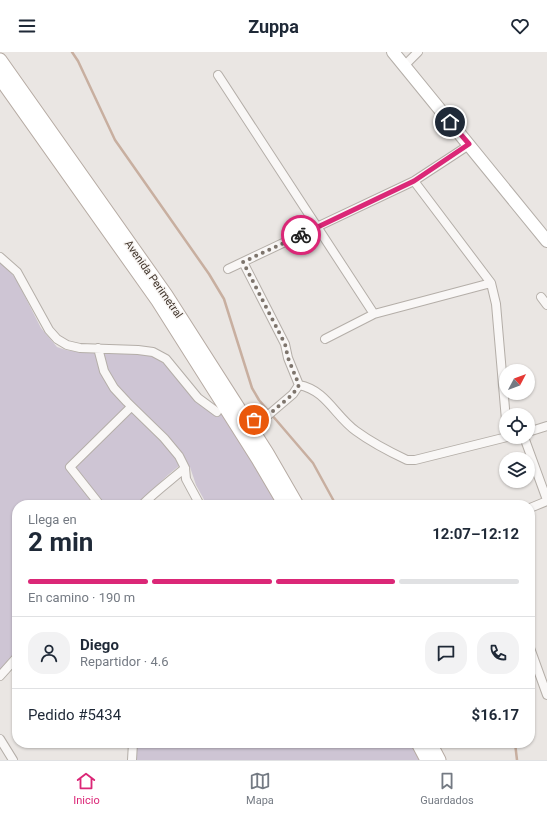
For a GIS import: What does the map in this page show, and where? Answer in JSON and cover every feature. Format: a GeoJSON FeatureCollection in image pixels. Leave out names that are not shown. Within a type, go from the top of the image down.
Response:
{"type":"FeatureCollection","features":[{"type":"Feature","properties":{"kind":"main road","name":"Avenida Perimetral"},"geometry":{"type":"LineString","coordinates":[[0,60],[166,295],[267,453],[294,500]]}},
{"type":"Feature","properties":{"kind":"main road","name":"Avenida Perimetral"},"geometry":{"type":"LineString","coordinates":[[0,78],[158,301],[258,459],[282,500]]}},
{"type":"Feature","properties":{"kind":"main road"},"geometry":{"type":"LineString","coordinates":[[421,748],[427,760]]}},
{"type":"Feature","properties":{"kind":"main road"},"geometry":{"type":"LineString","coordinates":[[433,748],[439,760]]}},
{"type":"Feature","properties":{"kind":"street"},"geometry":{"type":"LineString","coordinates":[[393,52],[547,241]]}},
{"type":"Feature","properties":{"kind":"street"},"geometry":{"type":"LineString","coordinates":[[404,66],[418,52]]}},
{"type":"Feature","properties":{"kind":"street"},"geometry":{"type":"LineString","coordinates":[[218,75],[318,226],[374,314]]}},
{"type":"Feature","properties":{"kind":"street"},"geometry":{"type":"LineString","coordinates":[[228,269],[414,181],[469,144]]}},
{"type":"Feature","properties":{"kind":"street"},"geometry":{"type":"LineString","coordinates":[[414,181],[491,283],[496,304],[505,408]]}},
{"type":"Feature","properties":{"kind":"street"},"geometry":{"type":"LineString","coordinates":[[0,257],[17,272],[49,330],[57,339],[68,345],[80,348],[153,352],[166,359],[198,398],[217,412]]}},
{"type":"Feature","properties":{"kind":"street"},"geometry":{"type":"LineString","coordinates":[[243,262],[285,344],[288,358],[299,385]]}},
{"type":"Feature","properties":{"kind":"street"},"geometry":{"type":"LineString","coordinates":[[325,339],[374,314],[491,283]]}},
{"type":"Feature","properties":{"kind":"street"},"geometry":{"type":"LineString","coordinates":[[541,297],[547,305]]}},
{"type":"Feature","properties":{"kind":"street"},"geometry":{"type":"LineString","coordinates":[[98,348],[104,372],[114,388],[131,407],[164,438],[179,456],[185,468],[186,479],[197,500]]}},
{"type":"Feature","properties":{"kind":"street"},"geometry":{"type":"LineString","coordinates":[[254,420],[266,417],[293,394],[299,385]]}},
{"type":"Feature","properties":{"kind":"street"},"geometry":{"type":"LineString","coordinates":[[299,385],[310,387],[355,430],[407,460],[415,460],[499,439]]}},
{"type":"Feature","properties":{"kind":"street"},"geometry":{"type":"LineString","coordinates":[[96,500],[70,467],[131,407]]}},
{"type":"Feature","properties":{"kind":"street"},"geometry":{"type":"LineString","coordinates":[[535,430],[547,426]]}},
{"type":"Feature","properties":{"kind":"street"},"geometry":{"type":"LineString","coordinates":[[527,444],[547,501],[535,506]]}},
{"type":"Feature","properties":{"kind":"street"},"geometry":{"type":"LineString","coordinates":[[148,500],[185,468]]}},
{"type":"Feature","properties":{"kind":"street"},"geometry":{"type":"LineString","coordinates":[[535,658],[543,674],[547,695]]}},
{"type":"Feature","properties":{"kind":"street"},"geometry":{"type":"LineString","coordinates":[[0,676],[12,663]]}},
{"type":"Feature","properties":{"kind":"street"},"geometry":{"type":"LineString","coordinates":[[0,739],[13,760]]}},
{"type":"Feature","properties":{"kind":"street"},"geometry":{"type":"LineString","coordinates":[[132,760],[133,748]]}},
{"type":"Feature","properties":{"kind":"shaded area"},"geometry":{"type":"Polygon","coordinates":[[[0,262],[16,279],[41,328],[57,347],[85,353],[144,354],[156,358],[207,402],[226,409],[284,500],[204,500],[196,485],[190,467],[179,466],[141,500],[12,500],[12,656],[0,670],[0,262]]]}},
{"type":"Feature","properties":{"kind":"shaded area"},"geometry":{"type":"Polygon","coordinates":[[[137,748],[421,748],[427,760],[136,760],[137,748]]]}},
{"type":"Feature","properties":{"kind":"waterway"},"geometry":{"type":"LineString","coordinates":[[72,52],[78,61],[115,140],[209,274],[224,299],[252,388],[259,400],[313,463],[333,500]]}},
{"type":"Feature","properties":{"kind":"waterway"},"geometry":{"type":"LineString","coordinates":[[516,748],[517,760]]}},
{"type":"Feature","properties":{"kind":"way so far"},"geometry":{"type":"LineString","coordinates":[[254,420],[266,417],[293,394],[299,385],[288,358],[285,344],[243,262],[301,235]]}},
{"type":"Feature","properties":{"kind":"route"},"geometry":{"type":"LineString","coordinates":[[301,235],[414,181],[469,144],[450,122]]}}]}
